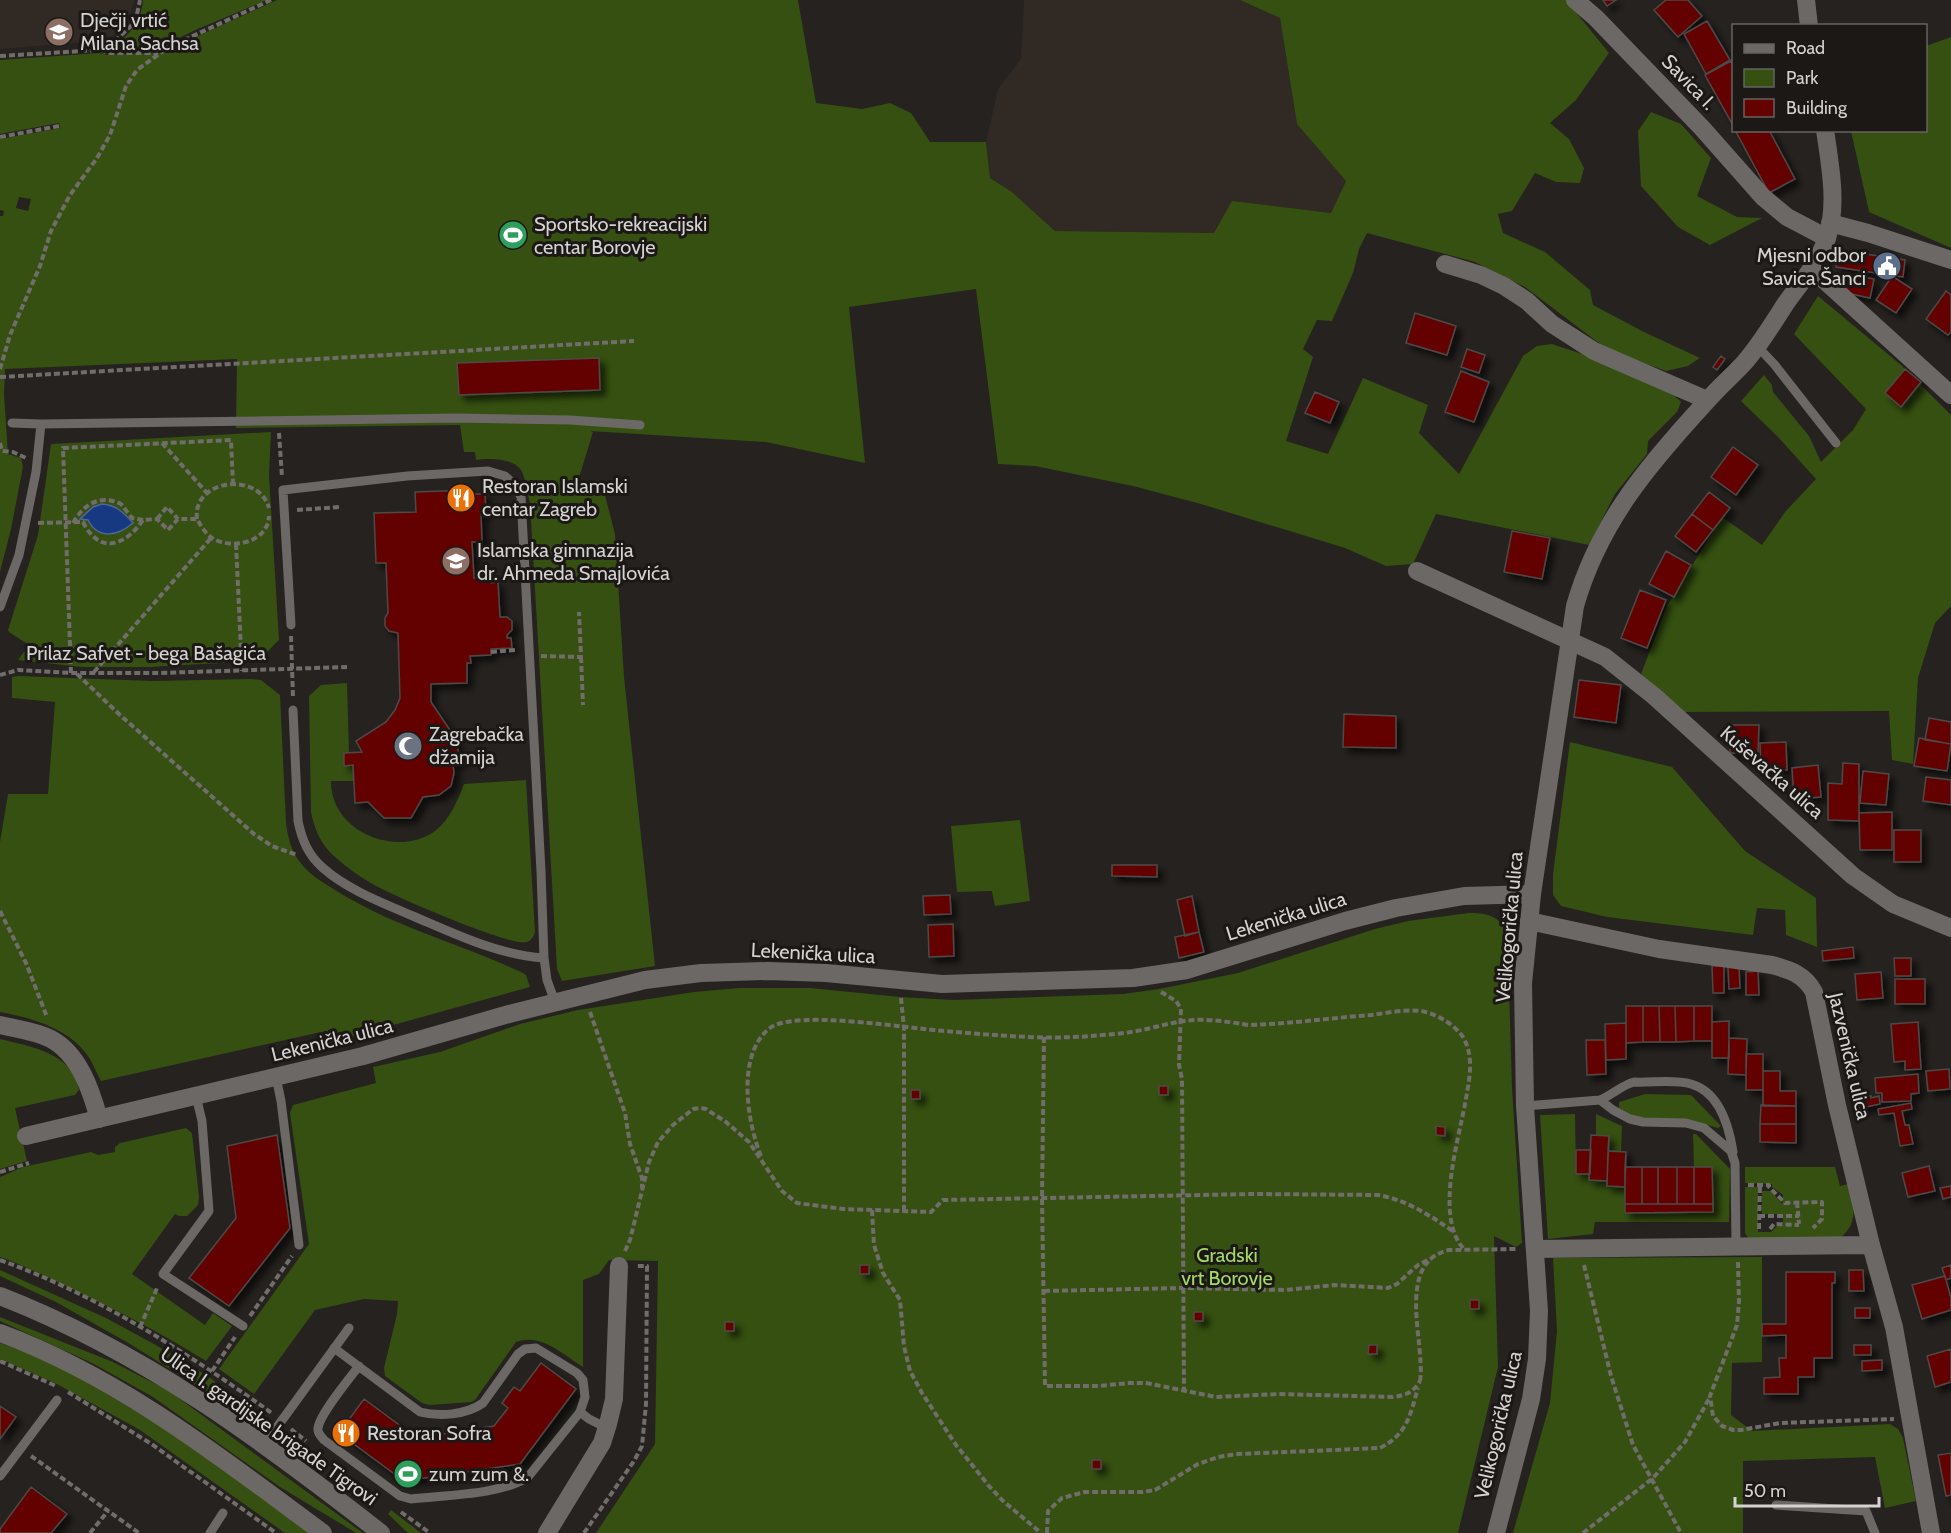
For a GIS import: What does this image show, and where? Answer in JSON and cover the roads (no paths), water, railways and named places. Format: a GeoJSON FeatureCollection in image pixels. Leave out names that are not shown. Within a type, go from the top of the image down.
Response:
{"type":"FeatureCollection","features":[{"type":"Feature","properties":{"kind":"street","name":"Savica I."},"geometry":{"type":"LineString","coordinates":[[1575,0],[1596,18],[1702,128],[1762,197],[1787,217],[1828,231],[1868,233],[1951,260]]}},
{"type":"Feature","properties":{"kind":"street"},"geometry":{"type":"LineString","coordinates":[[1806,0],[1809,24]]}},
{"type":"Feature","properties":{"kind":"street","name":"Velikogorička ulica"},"geometry":{"type":"LineString","coordinates":[[1496,1533],[1531,1399],[1538,1359],[1535,1249],[1525,1106],[1523,983],[1532,894],[1568,640],[1575,606],[1583,577],[1615,513],[1644,472],[1707,400],[1745,362],[1812,269],[1828,231],[1833,203],[1825,132]]}},
{"type":"Feature","properties":{"kind":"street"},"geometry":{"type":"LineString","coordinates":[[1445,264],[1481,275],[1504,286],[1527,301],[1552,324],[1594,351],[1707,400]]}},
{"type":"Feature","properties":{"kind":"street"},"geometry":{"type":"LineString","coordinates":[[1812,269],[1951,395]]}},
{"type":"Feature","properties":{"kind":"street","name":"Kuševačka ulica"},"geometry":{"type":"LineString","coordinates":[[1417,571],[1605,657],[1640,684],[1854,876],[1893,904],[1951,928]]}},
{"type":"Feature","properties":{"kind":"street","name":"Lekenička ulica"},"geometry":{"type":"LineString","coordinates":[[26,1136],[363,1056],[555,1002],[645,980],[701,974],[768,971],[826,973],[942,984],[1133,978],[1187,970],[1345,921],[1395,908],[1464,896],[1532,894]]}},
{"type":"Feature","properties":{"kind":"street","name":"Jazvenička ulica"},"geometry":{"type":"LineString","coordinates":[[1529,921],[1659,949],[1772,964],[1788,969],[1807,980],[1814,992],[1871,1245],[1894,1327],[1931,1533]]}},
{"type":"Feature","properties":{"kind":"street"},"geometry":{"type":"LineString","coordinates":[[0,1025],[37,1034],[64,1048],[87,1081],[99,1119]]}},
{"type":"Feature","properties":{"kind":"street"},"geometry":{"type":"LineString","coordinates":[[1535,1249],[1871,1245]]}},
{"type":"Feature","properties":{"kind":"street"},"geometry":{"type":"LineString","coordinates":[[547,1533],[602,1443],[607,1428],[614,1399],[619,1266]]}},
{"type":"Feature","properties":{"kind":"street","name":"Ulica I. gardijske brigade Tigrovi"},"geometry":{"type":"LineString","coordinates":[[0,1296],[74,1327],[136,1360],[186,1391],[264,1445],[381,1533]]}},
{"type":"Feature","properties":{"kind":"street"},"geometry":{"type":"LineString","coordinates":[[0,1333],[66,1362],[135,1400],[323,1533]]}},
{"type":"Feature","properties":{"kind":"lane"},"geometry":{"type":"LineString","coordinates":[[1757,346],[1774,364],[1836,443]]}},
{"type":"Feature","properties":{"kind":"lane"},"geometry":{"type":"LineString","coordinates":[[12,423],[467,418],[570,420],[640,425]]}},
{"type":"Feature","properties":{"kind":"lane"},"geometry":{"type":"LineString","coordinates":[[0,607],[19,555],[35,480],[41,424]]}},
{"type":"Feature","properties":{"kind":"lane"},"geometry":{"type":"LineString","coordinates":[[291,625],[283,490],[407,476],[488,471],[505,476],[515,485],[520,497],[521,509],[542,871],[544,958],[547,981],[555,1002]]}},
{"type":"Feature","properties":{"kind":"lane"},"geometry":{"type":"LineString","coordinates":[[293,710],[298,820],[302,838],[310,855],[324,869],[380,902],[459,936],[524,957],[544,958]]}},
{"type":"Feature","properties":{"kind":"lane"},"geometry":{"type":"LineString","coordinates":[[276,1077],[299,1245]]}},
{"type":"Feature","properties":{"kind":"lane"},"geometry":{"type":"LineString","coordinates":[[1525,1106],[1600,1100],[1634,1082],[1689,1083],[1699,1087],[1714,1101],[1726,1119],[1733,1157],[1737,1247]]}},
{"type":"Feature","properties":{"kind":"lane"},"geometry":{"type":"LineString","coordinates":[[196,1096],[202,1121],[208,1211],[163,1274],[243,1326]]}},
{"type":"Feature","properties":{"kind":"lane"},"geometry":{"type":"LineString","coordinates":[[1600,1100],[1621,1116],[1630,1119],[1643,1122],[1686,1123],[1704,1128],[1724,1144],[1733,1157]]}},
{"type":"Feature","properties":{"kind":"lane"},"geometry":{"type":"LineString","coordinates":[[264,1445],[349,1328]]}},
{"type":"Feature","properties":{"kind":"lane"},"geometry":{"type":"LineString","coordinates":[[334,1348],[420,1412],[444,1415],[476,1408],[483,1403],[518,1354],[525,1349],[536,1348],[577,1373],[582,1380],[585,1397],[580,1412],[528,1477],[519,1483],[498,1489],[411,1499],[400,1496],[324,1440],[318,1433],[318,1426],[324,1415],[358,1366]]}},
{"type":"Feature","properties":{"kind":"lane"},"geometry":{"type":"LineString","coordinates":[[0,1476],[57,1400]]}},
{"type":"Feature","properties":{"kind":"lane"},"geometry":{"type":"LineString","coordinates":[[580,1412],[588,1419],[607,1428]]}},
{"type":"Feature","properties":{"kind":"lane"},"geometry":{"type":"LineString","coordinates":[[1776,1505],[1866,1511],[1875,1533]]}},
{"type":"Feature","properties":{"kind":"lane"},"geometry":{"type":"LineString","coordinates":[[210,1533],[223,1513]]}},
{"type":"Feature","properties":{"kind":"water"},"geometry":{"type":"Polygon","coordinates":[[[102,504],[119,510],[133,523],[121,531],[109,534],[97,531],[88,520],[80,519],[93,507],[102,504]]]}},
{"type":"Feature","properties":{"kind":"place","name":"Dječji vrtić Milana Sachsa"},"geometry":{"type":"Point","coordinates":[59,32]}},
{"type":"Feature","properties":{"kind":"place","name":"Sportsko-rekreacijski centar Borovje"},"geometry":{"type":"Point","coordinates":[513,235]}},
{"type":"Feature","properties":{"kind":"place","name":"Mjesni odbor Savica Šanci"},"geometry":{"type":"Point","coordinates":[1887,266]}},
{"type":"Feature","properties":{"kind":"place","name":"Restoran Islamski centar Zagreb"},"geometry":{"type":"Point","coordinates":[461,498]}},
{"type":"Feature","properties":{"kind":"place","name":"Islamska gimnazija dr. Ahmeda Smajlovića"},"geometry":{"type":"Point","coordinates":[456,561]}},
{"type":"Feature","properties":{"kind":"place","name":"Zagrebačka džamija"},"geometry":{"type":"Point","coordinates":[408,746]}},
{"type":"Feature","properties":{"kind":"place","name":"Restoran Sofra"},"geometry":{"type":"Point","coordinates":[346,1433]}},
{"type":"Feature","properties":{"kind":"place","name":"zum zum &."},"geometry":{"type":"Point","coordinates":[408,1474]}},
{"type":"Feature","properties":{"kind":"park label","name":"Gradski vrt Borovje"},"geometry":{"type":"Point","coordinates":[1227,1266]}}]}
